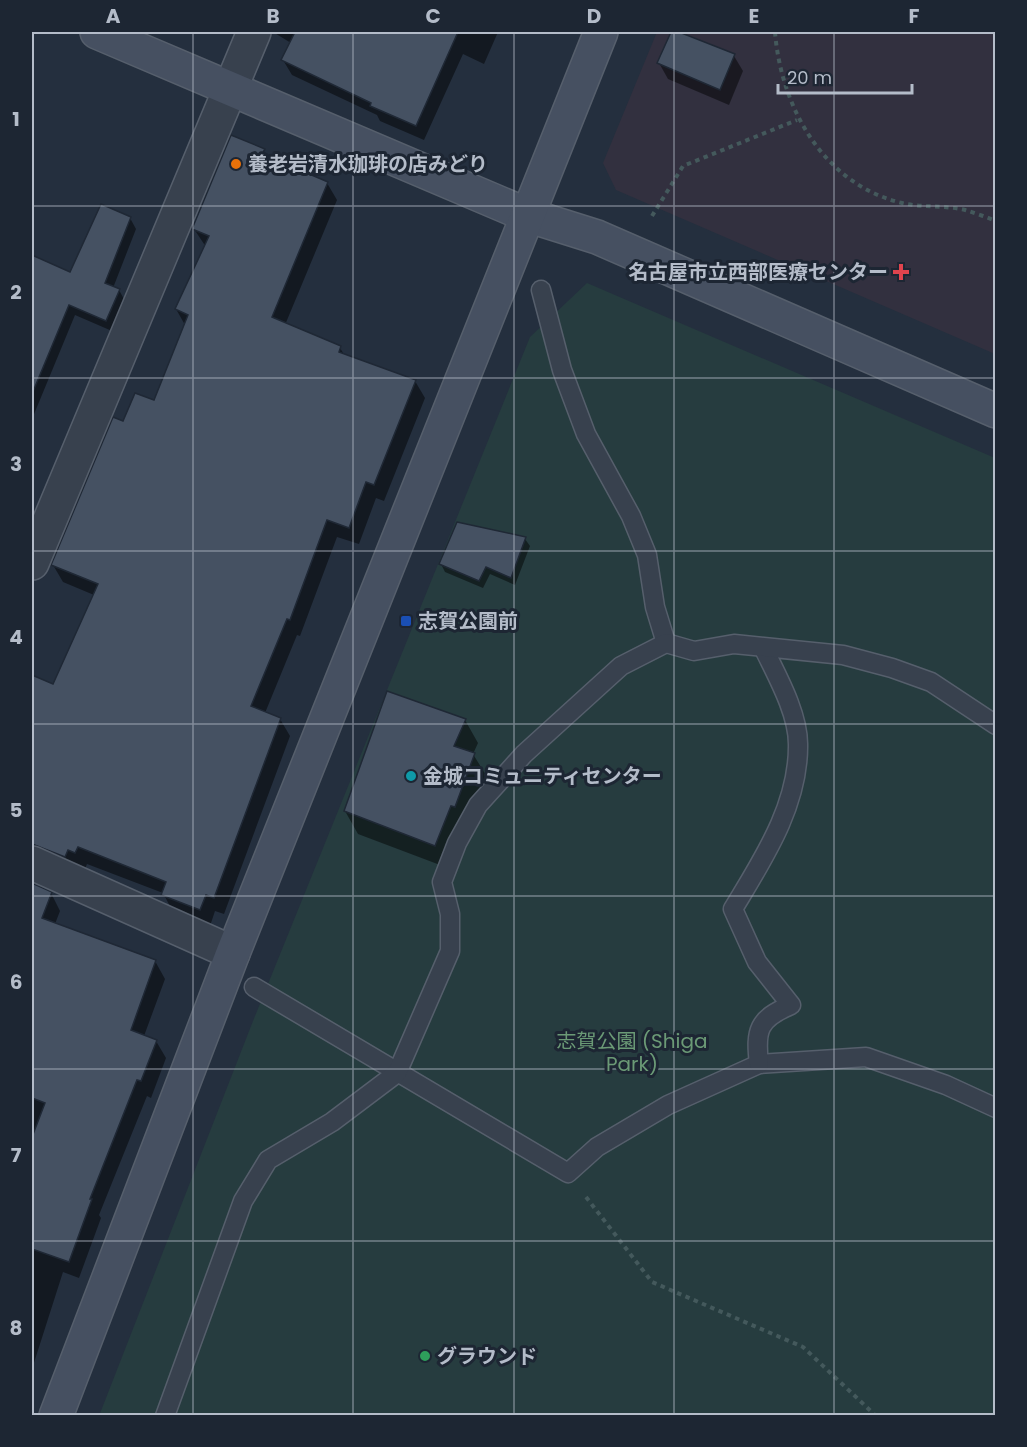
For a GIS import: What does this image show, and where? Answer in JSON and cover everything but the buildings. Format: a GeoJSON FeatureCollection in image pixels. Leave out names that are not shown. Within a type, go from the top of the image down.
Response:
{"type":"FeatureCollection","features":[{"type":"Feature","properties":{"kind":"street"},"geometry":{"type":"LineString","coordinates":[[97,32],[527,215],[597,237],[996,411]]}},
{"type":"Feature","properties":{"kind":"street"},"geometry":{"type":"LineString","coordinates":[[32,563],[254,32]]}},
{"type":"Feature","properties":{"kind":"street"},"geometry":{"type":"LineString","coordinates":[[56,1416],[233,953],[602,32]]}},
{"type":"Feature","properties":{"kind":"street"},"geometry":{"type":"LineString","coordinates":[[32,863],[233,953]]}},
{"type":"Feature","properties":{"kind":"lane"},"geometry":{"type":"LineString","coordinates":[[541,290],[562,369],[586,434],[631,516],[647,555],[655,607],[666,643]]}},
{"type":"Feature","properties":{"kind":"lane"},"geometry":{"type":"LineString","coordinates":[[165,1416],[243,1201],[268,1160],[332,1122],[397,1073],[450,951],[450,914],[442,882],[457,843],[478,805],[524,754],[621,666],[666,643],[694,651],[734,644],[843,656],[892,668],[931,682],[996,725]]}},
{"type":"Feature","properties":{"kind":"lane"},"geometry":{"type":"LineString","coordinates":[[759,1064],[756,1040],[761,1025],[771,1014],[791,1005],[758,962],[733,909],[768,850],[791,797],[798,743],[787,697],[764,649]]}},
{"type":"Feature","properties":{"kind":"lane"},"geometry":{"type":"LineString","coordinates":[[254,987],[568,1173],[597,1147],[668,1105],[759,1064],[866,1058],[946,1085],[996,1108]]}},
{"type":"Feature","properties":{"kind":"path"},"geometry":{"type":"LineString","coordinates":[[775,32],[777,55],[797,120],[831,165],[867,192],[903,204],[964,210],[996,221]]}},
{"type":"Feature","properties":{"kind":"path"},"geometry":{"type":"LineString","coordinates":[[652,216],[683,166],[797,120]]}},
{"type":"Feature","properties":{"kind":"path"},"geometry":{"type":"LineString","coordinates":[[568,1173],[652,1282],[803,1347],[876,1416]]}},
{"type":"Feature","properties":{"kind":"shaded area","name":"名古屋市立西部医療センター"},"geometry":{"type":"Polygon","coordinates":[[[657,32],[995,32],[995,354],[616,190],[603,163],[657,32]]]}},
{"type":"Feature","properties":{"kind":"green space","name":"志賀公園 (Shiga Park)"},"geometry":{"type":"Polygon","coordinates":[[[587,283],[995,458],[995,1415],[99,1416],[253,1021],[530,337],[587,283]]]}},
{"type":"Feature","properties":{"kind":"place","name":"養老岩清水珈琲の店みどり"},"geometry":{"type":"Point","coordinates":[236,164]}},
{"type":"Feature","properties":{"kind":"place","name":"名古屋市立西部医療センター"},"geometry":{"type":"Point","coordinates":[901,272]}},
{"type":"Feature","properties":{"kind":"place","name":"志賀公園前"},"geometry":{"type":"Point","coordinates":[406,621]}},
{"type":"Feature","properties":{"kind":"place","name":"金城コミュニティセンター"},"geometry":{"type":"Point","coordinates":[411,776]}},
{"type":"Feature","properties":{"kind":"place","name":"グラウンド"},"geometry":{"type":"Point","coordinates":[425,1356]}}]}
